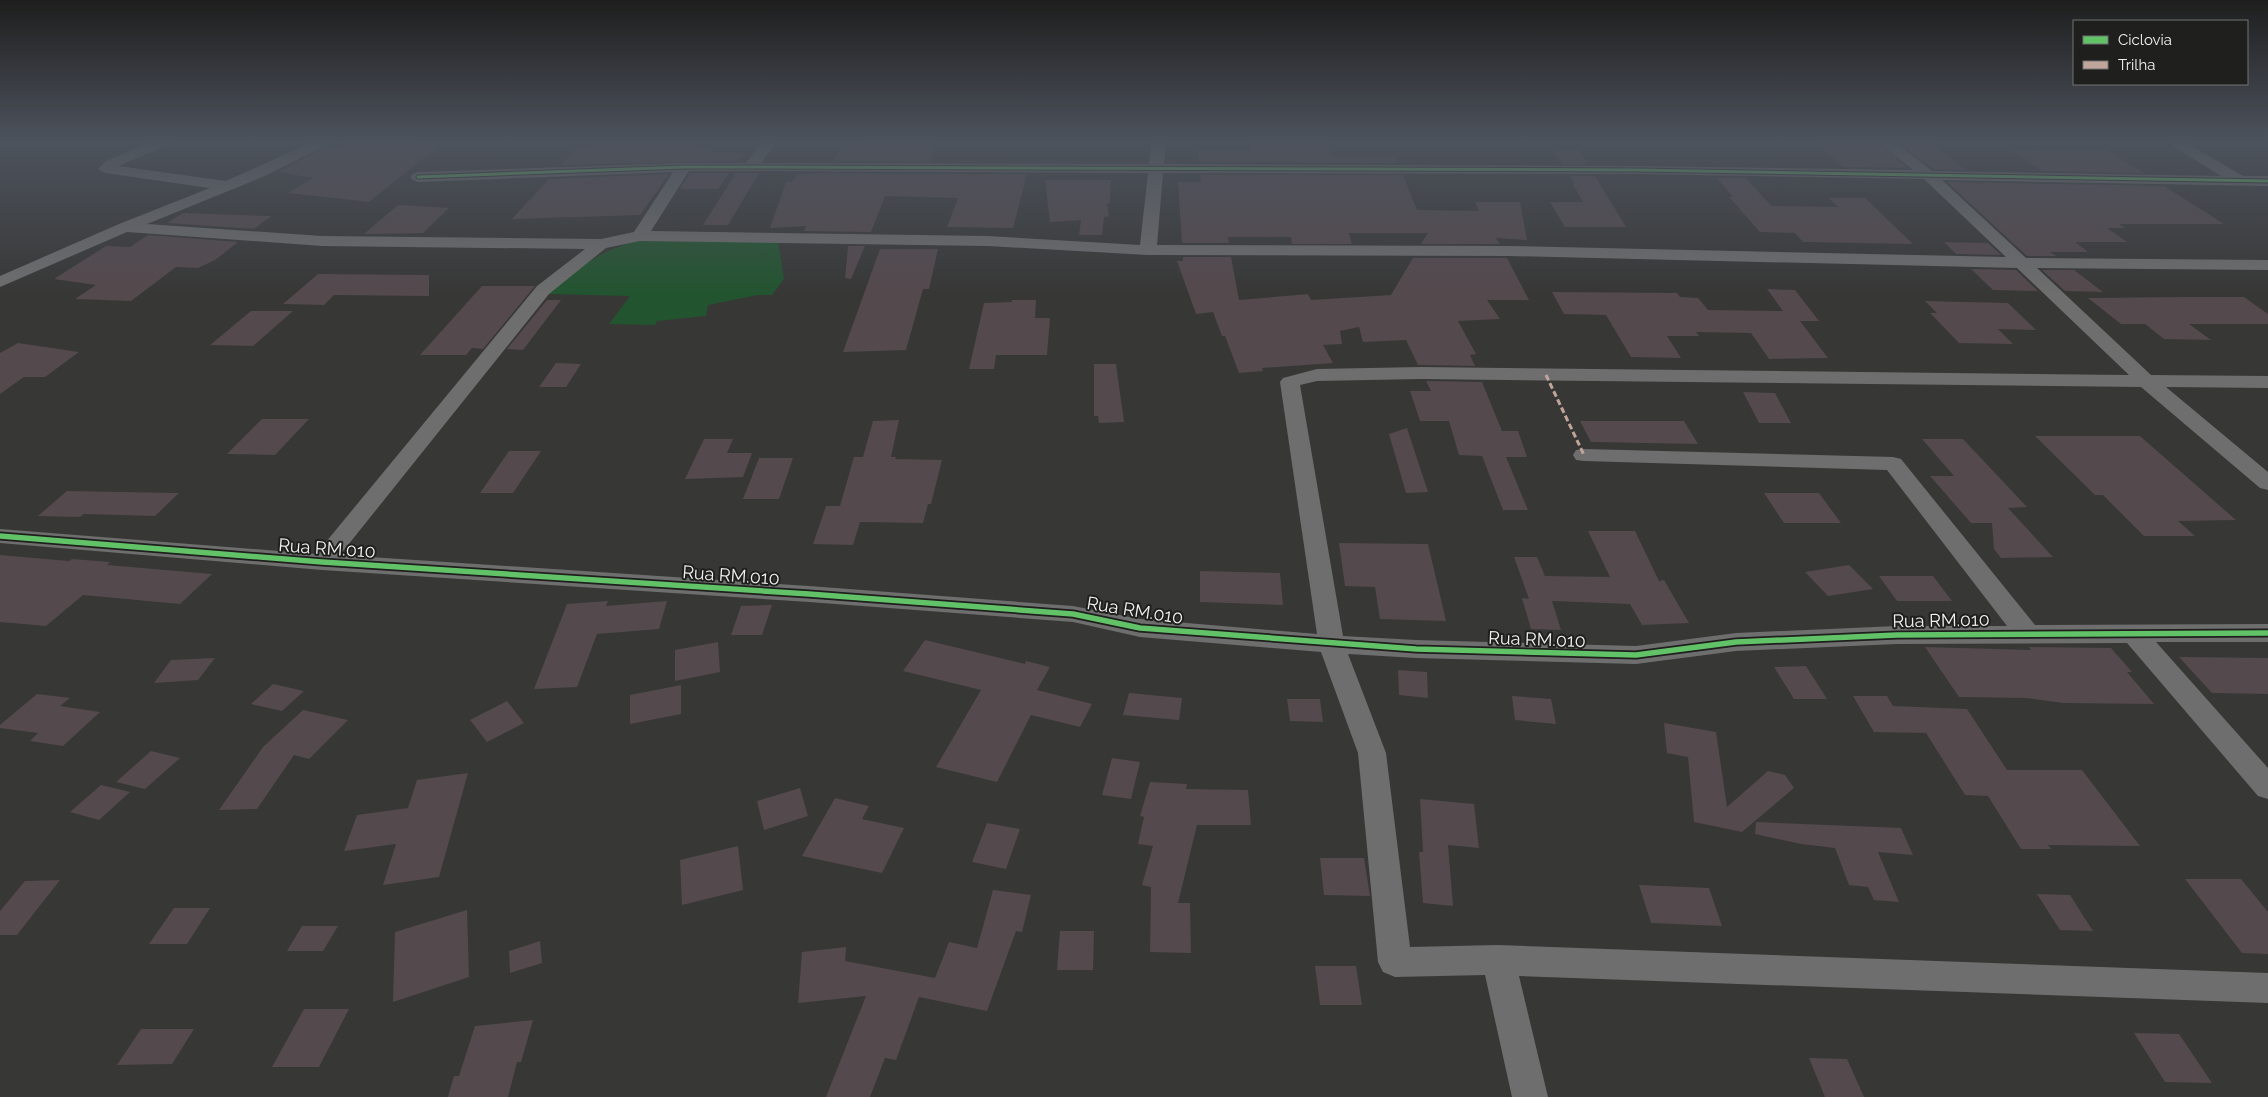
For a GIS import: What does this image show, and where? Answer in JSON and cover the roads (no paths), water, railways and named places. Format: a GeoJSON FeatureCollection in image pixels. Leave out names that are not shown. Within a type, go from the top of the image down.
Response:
{"type":"FeatureCollection","features":[{"type":"Feature","properties":{"kind":"street"},"geometry":{"type":"LineString","coordinates":[[0,282],[211,191]]}},
{"type":"Feature","properties":{"kind":"street"},"geometry":{"type":"LineString","coordinates":[[640,236],[669,191]]}},
{"type":"Feature","properties":{"kind":"street"},"geometry":{"type":"LineString","coordinates":[[1148,250],[1155,191]]}},
{"type":"Feature","properties":{"kind":"street"},"geometry":{"type":"LineString","coordinates":[[1945,191],[2146,381],[2268,483]]}},
{"type":"Feature","properties":{"kind":"street"},"geometry":{"type":"LineString","coordinates":[[125,227],[322,241],[601,244],[640,236],[988,241],[1148,250],[1510,251],[2023,263],[2268,265]]}},
{"type":"Feature","properties":{"kind":"street"},"geometry":{"type":"LineString","coordinates":[[322,562],[543,290],[601,244]]}},
{"type":"Feature","properties":{"kind":"street"},"geometry":{"type":"LineString","coordinates":[[2268,382],[1775,378],[1546,375],[1481,372],[1317,375],[1290,382],[1331,644],[1372,753],[1395,962],[1498,960],[2268,988]]}},
{"type":"Feature","properties":{"kind":"street"},"geometry":{"type":"LineString","coordinates":[[1584,455],[1893,464],[2027,633]]}},
{"type":"Feature","properties":{"kind":"street","name":"Rua RM.010"},"geometry":{"type":"LineString","coordinates":[[0,536],[322,562],[810,594],[1073,614],[1140,628],[1416,649],[1636,655],[1736,642],[1897,634],[2268,633]]}},
{"type":"Feature","properties":{"kind":"street"},"geometry":{"type":"LineString","coordinates":[[2133,633],[2268,788]]}},
{"type":"Feature","properties":{"kind":"street"},"geometry":{"type":"LineString","coordinates":[[1498,960],[1530,1097]]}}]}
